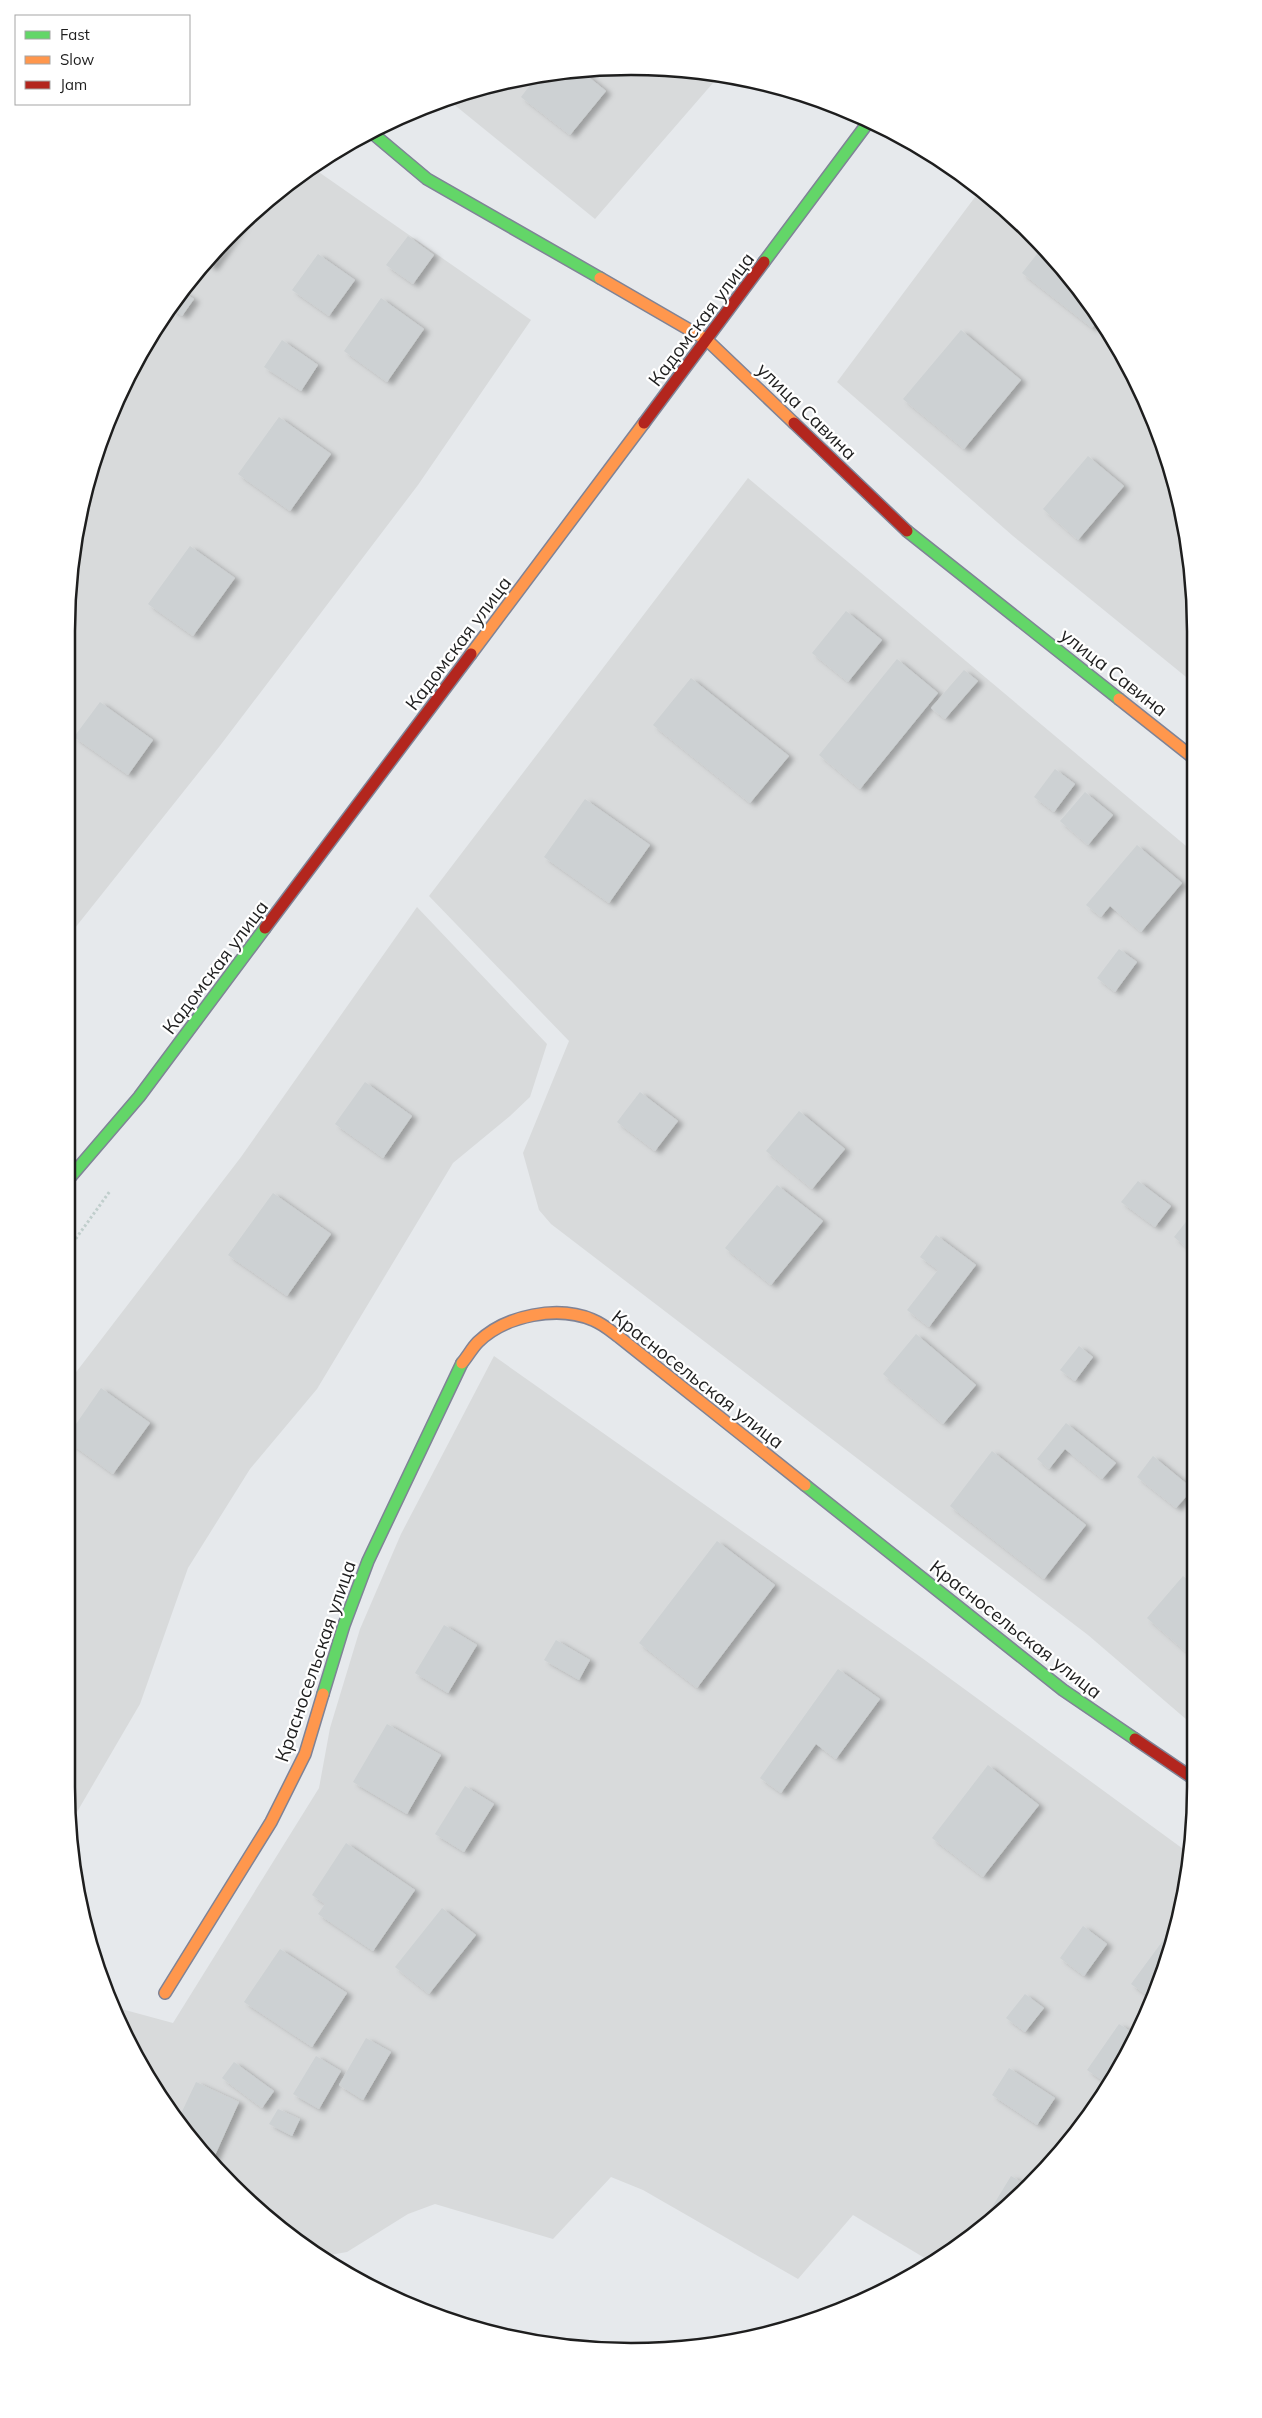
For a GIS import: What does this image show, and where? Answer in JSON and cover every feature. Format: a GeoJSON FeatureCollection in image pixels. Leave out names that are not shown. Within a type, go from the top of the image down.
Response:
{"type":"FeatureCollection","features":[{"type":"Feature","properties":{"kind":"street","name":"Кадомская улица"},"geometry":{"type":"LineString","coordinates":[[75,1171],[144,1089],[865,127]]}},
{"type":"Feature","properties":{"kind":"street","name":"улица Савина"},"geometry":{"type":"LineString","coordinates":[[376,137],[426,179],[707,340],[909,533],[1187,752]]}},
{"type":"Feature","properties":{"kind":"street","name":"Красносельская улица"},"geometry":{"type":"LineString","coordinates":[[165,1993],[271,1822],[305,1754],[344,1625],[368,1561],[462,1364],[479,1340],[503,1324],[536,1314],[565,1314],[591,1319],[619,1337],[1063,1690],[1187,1774]]}},
{"type":"Feature","properties":{"kind":"shaded area"},"geometry":{"type":"Polygon","coordinates":[[[595,76],[667,76],[714,82],[595,219],[454,104],[487,94],[523,86],[595,76]]]}},
{"type":"Feature","properties":{"kind":"shaded area"},"geometry":{"type":"Polygon","coordinates":[[[318,172],[531,320],[418,485],[219,747],[75,928],[76,595],[86,523],[94,487],[105,452],[117,418],[149,353],[190,293],[213,264],[264,213],[318,172]]]}},
{"type":"Feature","properties":{"kind":"shaded area"},"geometry":{"type":"Polygon","coordinates":[[[976,196],[998,213],[1049,264],[1093,322],[1113,353],[1145,418],[1168,487],[1182,558],[1186,595],[1187,678],[1013,536],[837,382],[976,196]]]}},
{"type":"Feature","properties":{"kind":"shaded area"},"geometry":{"type":"Polygon","coordinates":[[[748,478],[1187,847],[1187,1720],[1088,1635],[551,1224],[539,1210],[523,1153],[569,1041],[429,896],[748,478]]]}},
{"type":"Feature","properties":{"kind":"shaded area"},"geometry":{"type":"Polygon","coordinates":[[[417,907],[547,1044],[530,1097],[453,1163],[317,1389],[250,1469],[188,1568],[140,1704],[76,1814],[75,1374],[241,1157],[417,907]]]}},
{"type":"Feature","properties":{"kind":"shaded area"},"geometry":{"type":"Polygon","coordinates":[[[494,1356],[922,1658],[1183,1849],[1168,1931],[1145,2000],[1130,2033],[1113,2065],[1072,2125],[1049,2154],[998,2205],[925,2258],[853,2215],[798,2279],[643,2190],[611,2177],[553,2239],[435,2204],[408,2214],[347,2252],[331,2255],[264,2205],[213,2154],[169,2096],[149,2065],[121,2009],[173,2023],[319,1788],[330,1728],[360,1629],[401,1534],[494,1356]]]}},
{"type":"Feature","properties":{"kind":"building"},"geometry":{"type":"Polygon","coordinates":[[[588,77],[606,91],[570,135],[521,97],[530,85],[588,77]]]}},
{"type":"Feature","properties":{"kind":"building"},"geometry":{"type":"Polygon","coordinates":[[[408,236],[434,255],[413,284],[386,265],[408,236]]]}},
{"type":"Feature","properties":{"kind":"building"},"geometry":{"type":"Polygon","coordinates":[[[1038,253],[1072,293],[1095,325],[1092,328],[1022,273],[1038,253]]]}},
{"type":"Feature","properties":{"kind":"building"},"geometry":{"type":"Polygon","coordinates":[[[318,254],[355,280],[329,316],[292,290],[318,254]]]}},
{"type":"Feature","properties":{"kind":"building"},"geometry":{"type":"Polygon","coordinates":[[[188,295],[194,299],[182,316],[176,312],[188,295]]]}},
{"type":"Feature","properties":{"kind":"building"},"geometry":{"type":"Polygon","coordinates":[[[381,298],[424,329],[387,382],[344,351],[381,298]]]}},
{"type":"Feature","properties":{"kind":"building"},"geometry":{"type":"Polygon","coordinates":[[[961,330],[1021,380],[964,449],[903,399],[961,330]]]}},
{"type":"Feature","properties":{"kind":"building"},"geometry":{"type":"Polygon","coordinates":[[[282,340],[318,365],[301,391],[264,367],[282,340]]]}},
{"type":"Feature","properties":{"kind":"building"},"geometry":{"type":"Polygon","coordinates":[[[279,417],[331,454],[290,511],[238,474],[279,417]]]}},
{"type":"Feature","properties":{"kind":"building"},"geometry":{"type":"Polygon","coordinates":[[[1088,456],[1124,486],[1078,540],[1043,509],[1088,456]]]}},
{"type":"Feature","properties":{"kind":"building"},"geometry":{"type":"Polygon","coordinates":[[[190,546],[235,578],[193,636],[148,604],[190,546]]]}},
{"type":"Feature","properties":{"kind":"building"},"geometry":{"type":"Polygon","coordinates":[[[846,611],[882,640],[848,682],[812,653],[846,611]]]}},
{"type":"Feature","properties":{"kind":"building"},"geometry":{"type":"Polygon","coordinates":[[[897,659],[938,693],[860,789],[819,755],[897,659]]]}},
{"type":"Feature","properties":{"kind":"building"},"geometry":{"type":"Polygon","coordinates":[[[964,670],[978,681],[945,719],[931,708],[964,670]]]}},
{"type":"Feature","properties":{"kind":"building"},"geometry":{"type":"Polygon","coordinates":[[[691,678],[789,756],[750,803],[653,725],[691,678]]]}},
{"type":"Feature","properties":{"kind":"building"},"geometry":{"type":"Polygon","coordinates":[[[100,702],[153,740],[128,775],[75,738],[100,702]]]}},
{"type":"Feature","properties":{"kind":"building"},"geometry":{"type":"Polygon","coordinates":[[[1055,769],[1075,784],[1054,812],[1034,797],[1055,769]]]}},
{"type":"Feature","properties":{"kind":"building"},"geometry":{"type":"Polygon","coordinates":[[[1085,792],[1113,815],[1088,845],[1060,821],[1085,792]]]}},
{"type":"Feature","properties":{"kind":"building"},"geometry":{"type":"Polygon","coordinates":[[[585,799],[650,845],[609,903],[544,857],[585,799]]]}},
{"type":"Feature","properties":{"kind":"building"},"geometry":{"type":"Polygon","coordinates":[[[1137,845],[1182,883],[1141,932],[1110,906],[1101,917],[1086,905],[1137,845]]]}},
{"type":"Feature","properties":{"kind":"building"},"geometry":{"type":"Polygon","coordinates":[[[1119,949],[1137,962],[1115,992],[1097,978],[1119,949]]]}},
{"type":"Feature","properties":{"kind":"building"},"geometry":{"type":"Polygon","coordinates":[[[365,1082],[412,1116],[383,1158],[335,1124],[365,1082]]]}},
{"type":"Feature","properties":{"kind":"building"},"geometry":{"type":"Polygon","coordinates":[[[640,1092],[678,1121],[655,1151],[617,1122],[640,1092]]]}},
{"type":"Feature","properties":{"kind":"building"},"geometry":{"type":"Polygon","coordinates":[[[799,1111],[845,1149],[812,1189],[766,1151],[799,1111]]]}},
{"type":"Feature","properties":{"kind":"building"},"geometry":{"type":"Polygon","coordinates":[[[1138,1181],[1171,1206],[1155,1227],[1121,1202],[1138,1181]]]}},
{"type":"Feature","properties":{"kind":"building"},"geometry":{"type":"Polygon","coordinates":[[[777,1185],[823,1221],[771,1285],[725,1248],[777,1185]]]}},
{"type":"Feature","properties":{"kind":"building"},"geometry":{"type":"Polygon","coordinates":[[[273,1193],[331,1234],[287,1296],[228,1255],[273,1193]]]}},
{"type":"Feature","properties":{"kind":"building"},"geometry":{"type":"Polygon","coordinates":[[[1187,1221],[1187,1248],[1174,1237],[1187,1221]]]}},
{"type":"Feature","properties":{"kind":"building"},"geometry":{"type":"Polygon","coordinates":[[[936,1235],[976,1265],[929,1327],[907,1310],[938,1270],[920,1257],[936,1235]]]}},
{"type":"Feature","properties":{"kind":"building"},"geometry":{"type":"Polygon","coordinates":[[[916,1334],[976,1385],[943,1424],[883,1374],[916,1334]]]}},
{"type":"Feature","properties":{"kind":"building"},"geometry":{"type":"Polygon","coordinates":[[[1079,1346],[1093,1357],[1075,1381],[1060,1370],[1079,1346]]]}},
{"type":"Feature","properties":{"kind":"building"},"geometry":{"type":"Polygon","coordinates":[[[101,1388],[150,1423],[113,1474],[75,1447],[75,1425],[101,1388]]]}},
{"type":"Feature","properties":{"kind":"building"},"geometry":{"type":"Polygon","coordinates":[[[1066,1423],[1116,1463],[1102,1479],[1065,1449],[1049,1469],[1037,1459],[1066,1423]]]}},
{"type":"Feature","properties":{"kind":"building"},"geometry":{"type":"Polygon","coordinates":[[[992,1451],[1086,1525],[1044,1579],[950,1506],[992,1451]]]}},
{"type":"Feature","properties":{"kind":"building"},"geometry":{"type":"Polygon","coordinates":[[[1153,1456],[1187,1484],[1187,1496],[1176,1508],[1137,1477],[1153,1456]]]}},
{"type":"Feature","properties":{"kind":"building"},"geometry":{"type":"Polygon","coordinates":[[[717,1541],[775,1585],[697,1688],[639,1643],[717,1541]]]}},
{"type":"Feature","properties":{"kind":"building"},"geometry":{"type":"Polygon","coordinates":[[[1183,1576],[1187,1579],[1187,1653],[1147,1618],[1183,1576]]]}},
{"type":"Feature","properties":{"kind":"building"},"geometry":{"type":"Polygon","coordinates":[[[444,1625],[477,1645],[448,1693],[415,1673],[444,1625]]]}},
{"type":"Feature","properties":{"kind":"building"},"geometry":{"type":"Polygon","coordinates":[[[556,1640],[590,1660],[579,1680],[544,1660],[556,1640]]]}},
{"type":"Feature","properties":{"kind":"building"},"geometry":{"type":"Polygon","coordinates":[[[838,1669],[880,1699],[836,1759],[816,1744],[781,1793],[760,1778],[838,1669]]]}},
{"type":"Feature","properties":{"kind":"building"},"geometry":{"type":"Polygon","coordinates":[[[387,1724],[441,1755],[407,1814],[353,1782],[387,1724]]]}},
{"type":"Feature","properties":{"kind":"building"},"geometry":{"type":"Polygon","coordinates":[[[988,1765],[1039,1805],[983,1877],[932,1838],[988,1765]]]}},
{"type":"Feature","properties":{"kind":"building"},"geometry":{"type":"Polygon","coordinates":[[[465,1786],[494,1804],[464,1852],[435,1834],[465,1786]]]}},
{"type":"Feature","properties":{"kind":"building"},"geometry":{"type":"Polygon","coordinates":[[[346,1843],[415,1890],[373,1951],[318,1914],[325,1904],[312,1895],[346,1843]]]}},
{"type":"Feature","properties":{"kind":"building"},"geometry":{"type":"Polygon","coordinates":[[[442,1908],[476,1935],[429,1994],[395,1967],[442,1908]]]}},
{"type":"Feature","properties":{"kind":"building"},"geometry":{"type":"Polygon","coordinates":[[[1083,1926],[1107,1944],[1084,1976],[1060,1958],[1083,1926]]]}},
{"type":"Feature","properties":{"kind":"building"},"geometry":{"type":"Polygon","coordinates":[[[1167,1936],[1147,1995],[1131,1984],[1167,1936]]]}},
{"type":"Feature","properties":{"kind":"building"},"geometry":{"type":"Polygon","coordinates":[[[280,1949],[347,1993],[312,2047],[244,2002],[280,1949]]]}},
{"type":"Feature","properties":{"kind":"building"},"geometry":{"type":"Polygon","coordinates":[[[1025,1994],[1044,2008],[1025,2032],[1006,2018],[1025,1994]]]}},
{"type":"Feature","properties":{"kind":"building"},"geometry":{"type":"Polygon","coordinates":[[[1119,2024],[1131,2031],[1103,2081],[1087,2070],[1119,2024]]]}},
{"type":"Feature","properties":{"kind":"building"},"geometry":{"type":"Polygon","coordinates":[[[366,2038],[391,2052],[363,2100],[339,2085],[366,2038]]]}},
{"type":"Feature","properties":{"kind":"building"},"geometry":{"type":"Polygon","coordinates":[[[316,2056],[341,2071],[319,2109],[293,2094],[316,2056]]]}},
{"type":"Feature","properties":{"kind":"building"},"geometry":{"type":"Polygon","coordinates":[[[234,2062],[274,2091],[262,2108],[222,2078],[234,2062]]]}},
{"type":"Feature","properties":{"kind":"building"},"geometry":{"type":"Polygon","coordinates":[[[1009,2068],[1055,2098],[1037,2125],[992,2095],[1009,2068]]]}},
{"type":"Feature","properties":{"kind":"building"},"geometry":{"type":"Polygon","coordinates":[[[196,2082],[239,2102],[215,2156],[181,2113],[196,2082]]]}},
{"type":"Feature","properties":{"kind":"building"},"geometry":{"type":"Polygon","coordinates":[[[278,2109],[300,2119],[292,2136],[269,2124],[278,2109]]]}},
{"type":"Feature","properties":{"kind":"building"},"geometry":{"type":"Polygon","coordinates":[[[1011,2176],[1022,2182],[998,2205],[989,2212],[1011,2176]]]}},
{"type":"Feature","properties":{"kind":"traffic: fast"},"geometry":{"type":"LineString","coordinates":[[764,262],[865,127]]}},
{"type":"Feature","properties":{"kind":"traffic: fast"},"geometry":{"type":"LineString","coordinates":[[376,137],[427,179],[600,278]]}},
{"type":"Feature","properties":{"kind":"traffic: fast"},"geometry":{"type":"LineString","coordinates":[[907,531],[1119,699]]}},
{"type":"Feature","properties":{"kind":"traffic: fast"},"geometry":{"type":"LineString","coordinates":[[75,1172],[139,1097],[265,928]]}},
{"type":"Feature","properties":{"kind":"traffic: fast"},"geometry":{"type":"LineString","coordinates":[[323,1694],[344,1625],[368,1561],[462,1363]]}},
{"type":"Feature","properties":{"kind":"traffic: fast"},"geometry":{"type":"LineString","coordinates":[[805,1485],[1063,1690],[1135,1739]]}},
{"type":"Feature","properties":{"kind":"traffic: slow"},"geometry":{"type":"LineString","coordinates":[[600,278],[707,340],[794,423]]}},
{"type":"Feature","properties":{"kind":"traffic: slow"},"geometry":{"type":"LineString","coordinates":[[471,654],[644,423]]}},
{"type":"Feature","properties":{"kind":"traffic: slow"},"geometry":{"type":"LineString","coordinates":[[1119,699],[1187,753]]}},
{"type":"Feature","properties":{"kind":"traffic: slow"},"geometry":{"type":"LineString","coordinates":[[462,1363],[478,1342],[503,1325],[517,1319],[533,1315],[564,1313],[593,1320],[619,1337],[805,1485]]}},
{"type":"Feature","properties":{"kind":"traffic: slow"},"geometry":{"type":"LineString","coordinates":[[165,1993],[271,1822],[305,1754],[323,1694]]}},
{"type":"Feature","properties":{"kind":"traffic: jam"},"geometry":{"type":"LineString","coordinates":[[644,423],[764,262]]}},
{"type":"Feature","properties":{"kind":"traffic: jam"},"geometry":{"type":"LineString","coordinates":[[794,423],[907,531]]}},
{"type":"Feature","properties":{"kind":"traffic: jam"},"geometry":{"type":"LineString","coordinates":[[265,928],[471,654]]}},
{"type":"Feature","properties":{"kind":"traffic: jam"},"geometry":{"type":"LineString","coordinates":[[1135,1739],[1187,1774]]}}]}
